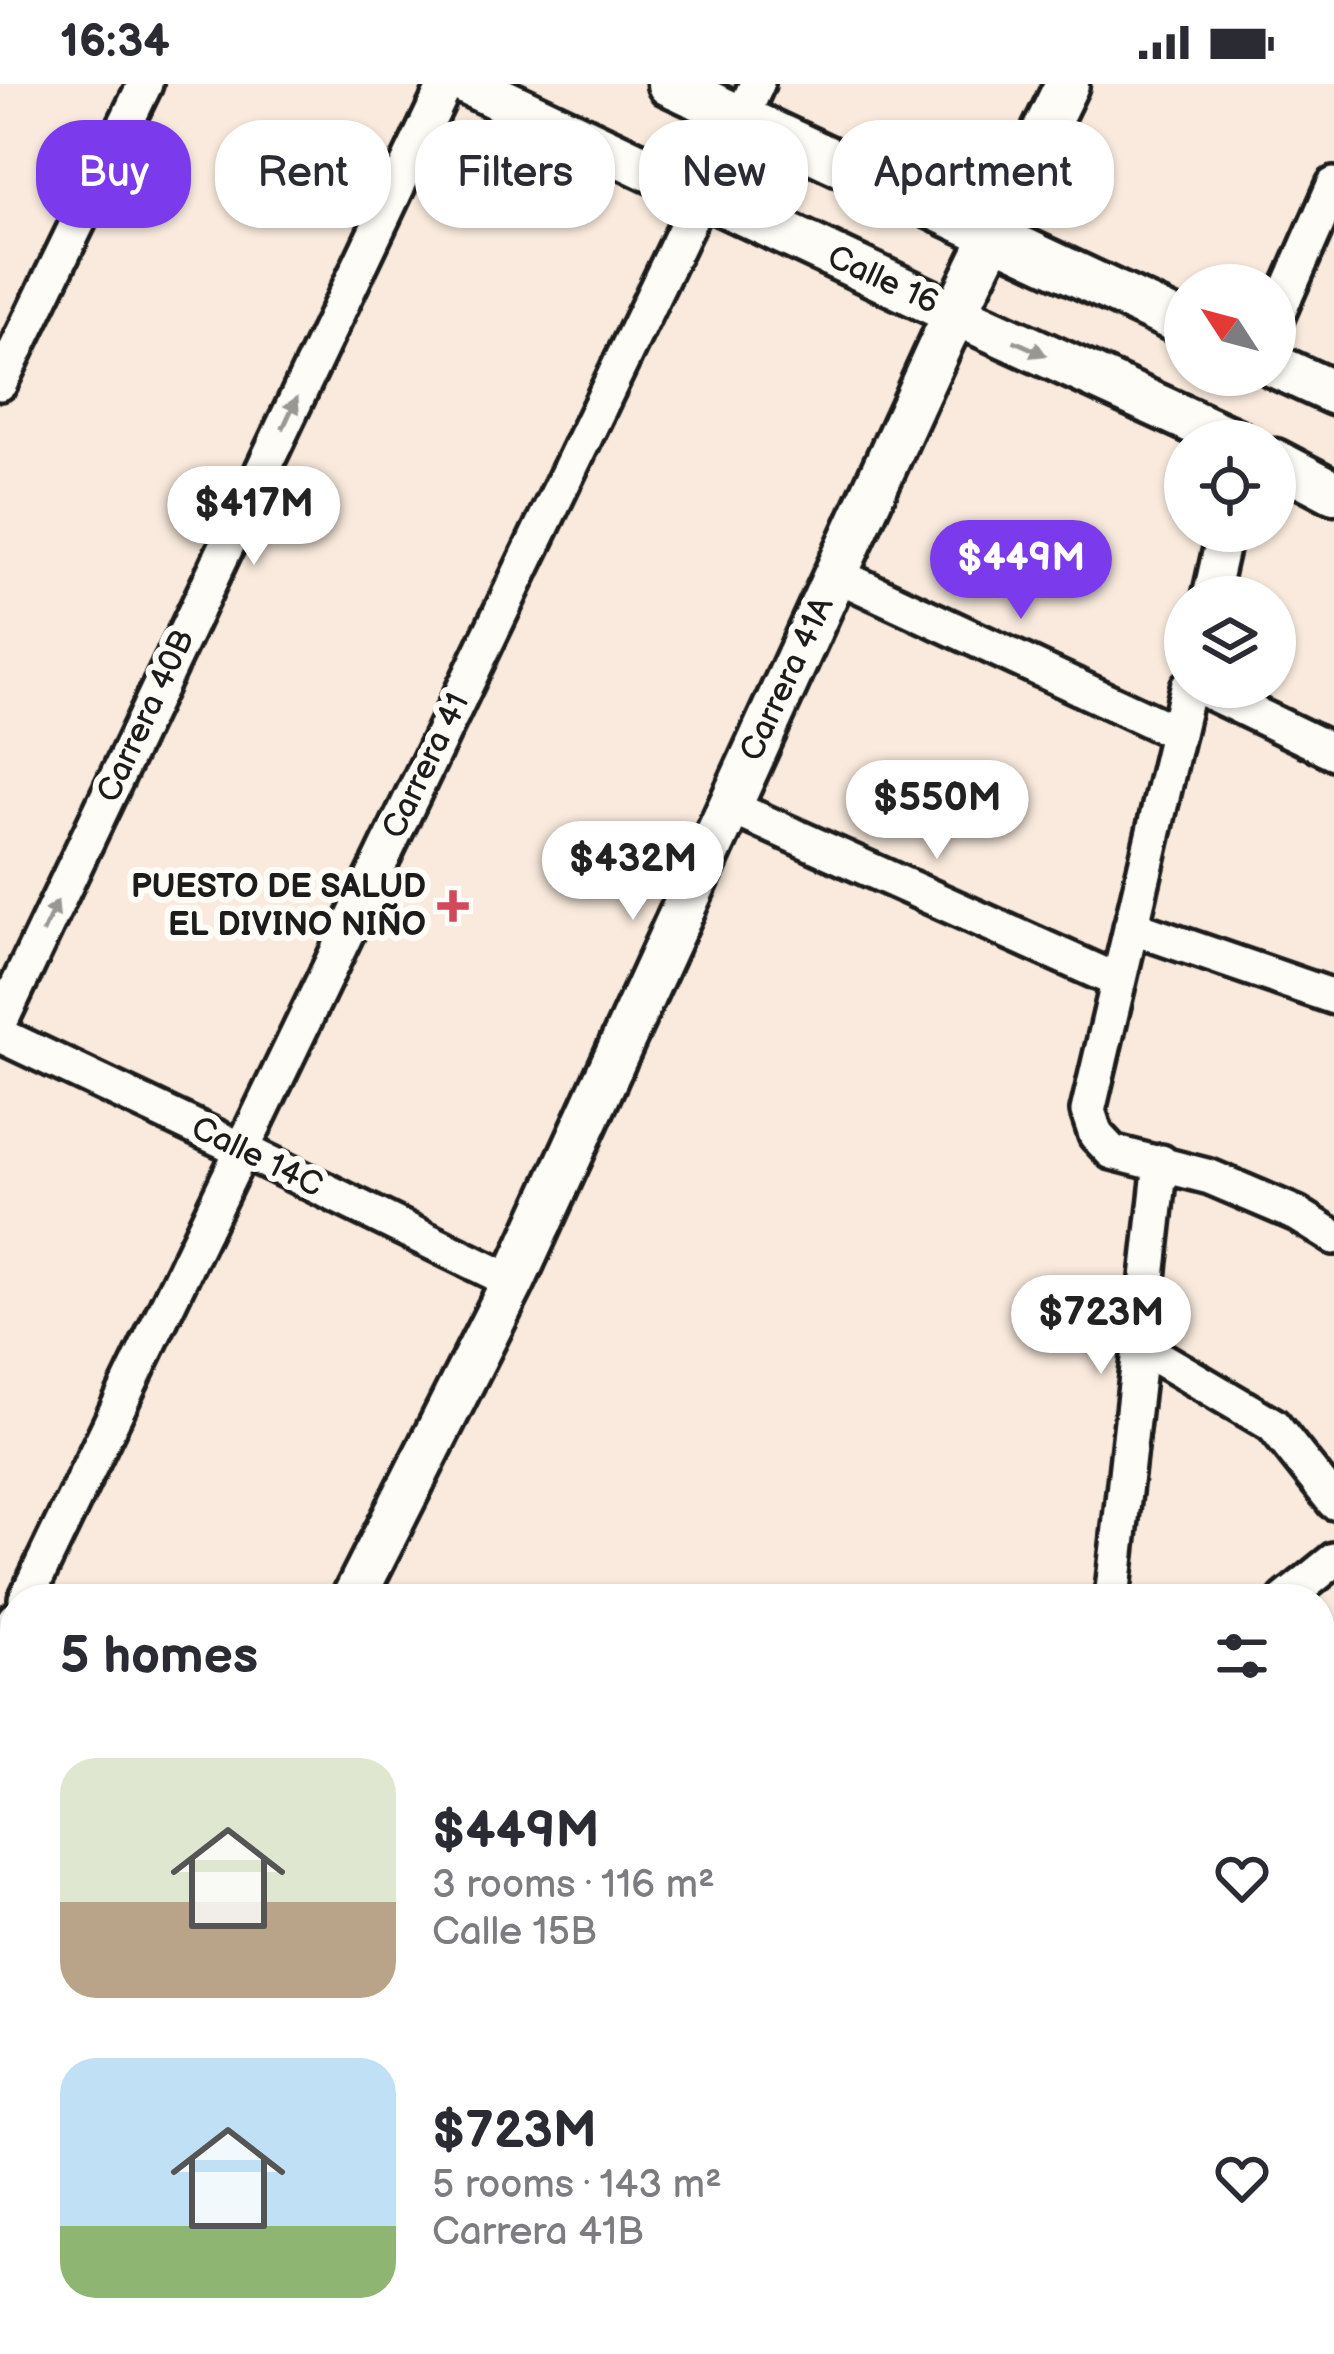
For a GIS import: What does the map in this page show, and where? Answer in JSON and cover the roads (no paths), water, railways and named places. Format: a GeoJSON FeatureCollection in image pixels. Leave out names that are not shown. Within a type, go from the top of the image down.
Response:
{"type":"FeatureCollection","features":[{"type":"Feature","properties":{"kind":"street"},"geometry":{"type":"LineString","coordinates":[[0,383],[145,84]]}},
{"type":"Feature","properties":{"kind":"street","name":"Carrera 40B"},"geometry":{"type":"LineString","coordinates":[[0,1023],[446,84]]}},
{"type":"Feature","properties":{"kind":"street","name":"Calle 16"},"geometry":{"type":"LineString","coordinates":[[469,84],[639,164]]}},
{"type":"Feature","properties":{"kind":"street"},"geometry":{"type":"LineString","coordinates":[[668,84],[749,101],[992,237],[1164,315]]}},
{"type":"Feature","properties":{"kind":"street","name":"Carrera 41A"},"geometry":{"type":"LineString","coordinates":[[361,1584],[513,1282],[728,806],[1067,84]]}},
{"type":"Feature","properties":{"kind":"street"},"geometry":{"type":"LineString","coordinates":[[1296,272],[1334,185]]}},
{"type":"Feature","properties":{"kind":"street","name":"Carrera 41"},"geometry":{"type":"LineString","coordinates":[[33,1584],[686,228]]}},
{"type":"Feature","properties":{"kind":"street","name":"Calle 16"},"geometry":{"type":"LineString","coordinates":[[774,228],[1188,420]]}},
{"type":"Feature","properties":{"kind":"street"},"geometry":{"type":"LineString","coordinates":[[1296,376],[1334,393]]}},
{"type":"Feature","properties":{"kind":"street"},"geometry":{"type":"LineString","coordinates":[[1296,472],[1334,492]]}},
{"type":"Feature","properties":{"kind":"street"},"geometry":{"type":"LineString","coordinates":[[836,574],[1177,733]]}},
{"type":"Feature","properties":{"kind":"street"},"geometry":{"type":"LineString","coordinates":[[1183,708],[1088,1111],[1096,1135],[1112,1152],[1210,1177],[1298,1214],[1334,1237]]}},
{"type":"Feature","properties":{"kind":"street"},"geometry":{"type":"LineString","coordinates":[[1243,708],[1334,752]]}},
{"type":"Feature","properties":{"kind":"street"},"geometry":{"type":"LineString","coordinates":[[728,806],[1118,980]]}},
{"type":"Feature","properties":{"kind":"street"},"geometry":{"type":"LineString","coordinates":[[1131,927],[1334,998]]}},
{"type":"Feature","properties":{"kind":"street","name":"Calle 14C"},"geometry":{"type":"LineString","coordinates":[[0,1035],[513,1282]]}},
{"type":"Feature","properties":{"kind":"street"},"geometry":{"type":"LineString","coordinates":[[1114,1584],[1161,1162]]}},
{"type":"Feature","properties":{"kind":"street"},"geometry":{"type":"LineString","coordinates":[[1139,1346],[1273,1425],[1334,1502]]}},
{"type":"Feature","properties":{"kind":"street"},"geometry":{"type":"LineString","coordinates":[[1304,1584],[1334,1560]]}},
{"type":"Feature","properties":{"kind":"place","name":"PUESTO DE SALUD EL DIVINO NIÑO"},"geometry":{"type":"Point","coordinates":[453,906]}}]}
